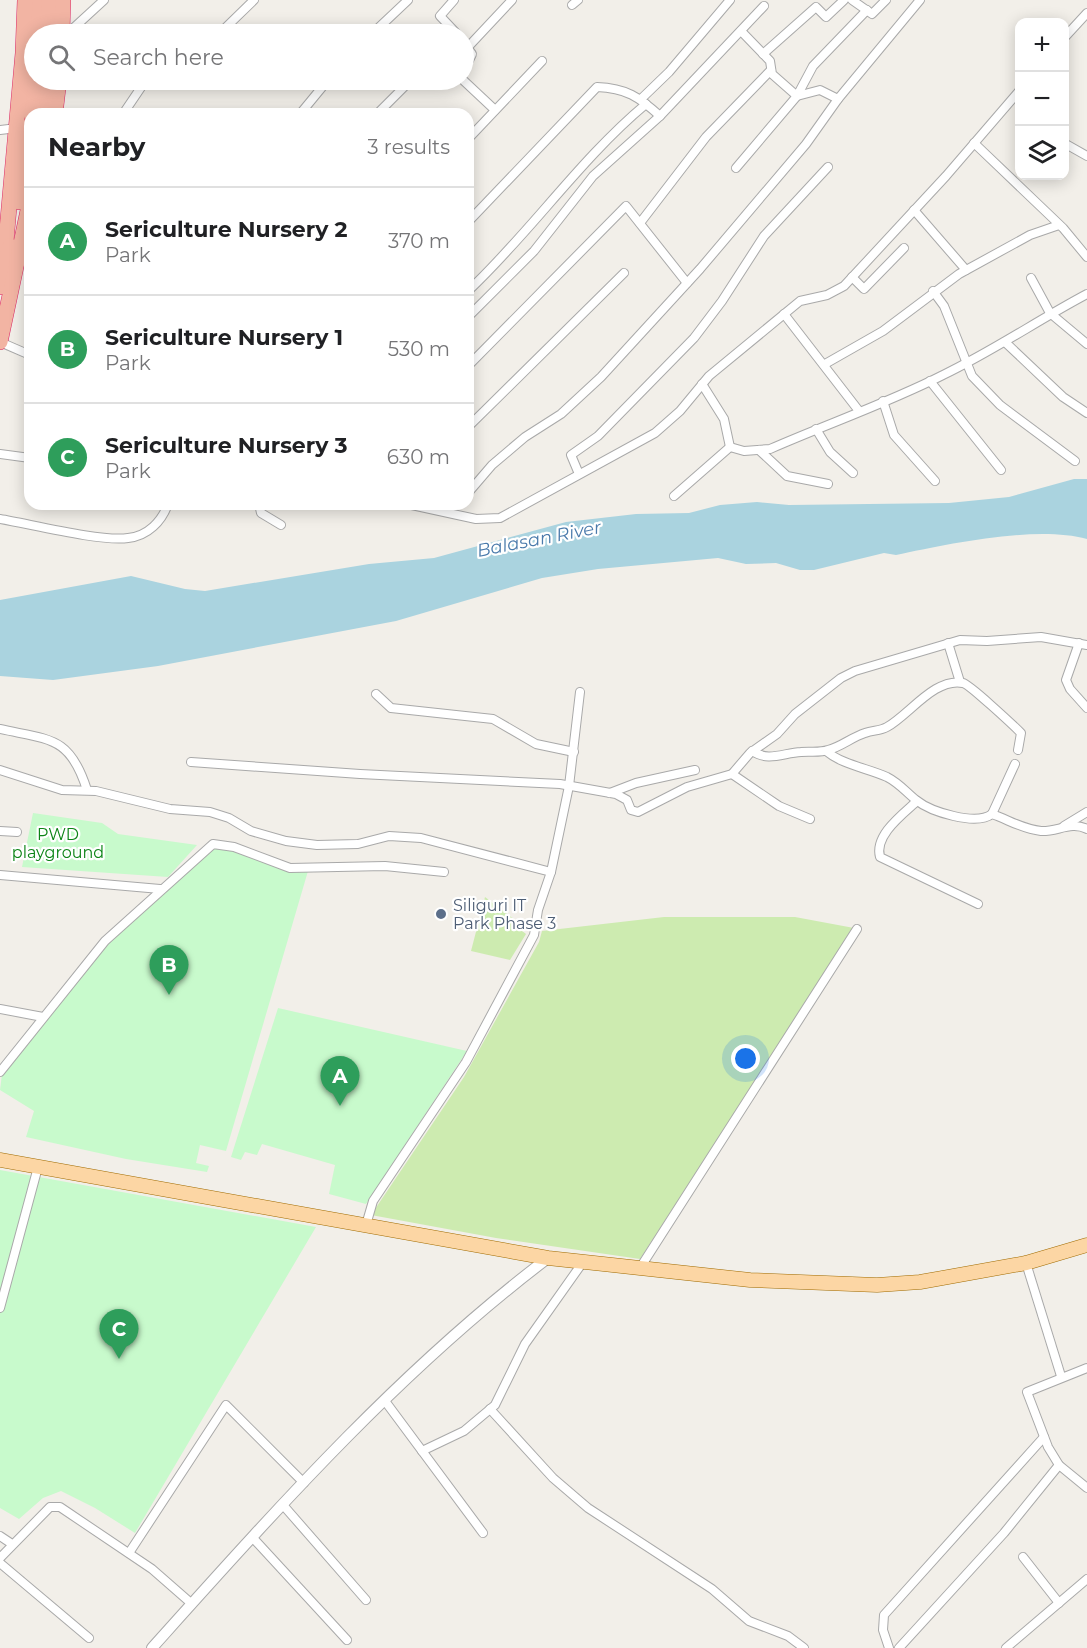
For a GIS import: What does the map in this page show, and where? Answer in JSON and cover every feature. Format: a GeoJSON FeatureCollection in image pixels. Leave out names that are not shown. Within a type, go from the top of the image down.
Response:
{"type":"FeatureCollection","features":[{"type":"Feature","properties":{"kind":"highway"},"geometry":{"type":"LineString","coordinates":[[25,0],[25,24]]}},
{"type":"Feature","properties":{"kind":"highway"},"geometry":{"type":"LineString","coordinates":[[37,24],[38,0]]}},
{"type":"Feature","properties":{"kind":"highway"},"geometry":{"type":"LineString","coordinates":[[48,24],[49,0]]}},
{"type":"Feature","properties":{"kind":"highway"},"geometry":{"type":"LineString","coordinates":[[62,24],[63,0]]}},
{"type":"Feature","properties":{"kind":"highway"},"geometry":{"type":"LineString","coordinates":[[24,63],[23,126],[5,252],[14,256],[24,254]]}},
{"type":"Feature","properties":{"kind":"highway"},"geometry":{"type":"LineString","coordinates":[[32,108],[33,90]]}},
{"type":"Feature","properties":{"kind":"highway"},"geometry":{"type":"LineString","coordinates":[[43,108],[44,90]]}},
{"type":"Feature","properties":{"kind":"highway"},"geometry":{"type":"LineString","coordinates":[[56,108],[58,90]]}},
{"type":"Feature","properties":{"kind":"highway"},"geometry":{"type":"LineString","coordinates":[[0,342],[24,177]]}},
{"type":"Feature","properties":{"kind":"highway"},"geometry":{"type":"LineString","coordinates":[[0,286],[14,256],[24,222]]}},
{"type":"Feature","properties":{"kind":"main road"},"geometry":{"type":"LineString","coordinates":[[0,1160],[548,1258],[750,1280],[877,1285],[966,1276],[1026,1263],[1087,1245]]}},
{"type":"Feature","properties":{"kind":"street"},"geometry":{"type":"LineString","coordinates":[[78,24],[104,0]]}},
{"type":"Feature","properties":{"kind":"street"},"geometry":{"type":"LineString","coordinates":[[229,24],[254,0]]}},
{"type":"Feature","properties":{"kind":"street"},"geometry":{"type":"LineString","coordinates":[[383,24],[408,0]]}},
{"type":"Feature","properties":{"kind":"street"},"geometry":{"type":"LineString","coordinates":[[447,24],[440,16],[454,0]]}},
{"type":"Feature","properties":{"kind":"street"},"geometry":{"type":"LineString","coordinates":[[474,37],[512,0]]}},
{"type":"Feature","properties":{"kind":"street"},"geometry":{"type":"LineString","coordinates":[[474,285],[513,248],[592,157],[644,102],[730,0]]}},
{"type":"Feature","properties":{"kind":"street"},"geometry":{"type":"LineString","coordinates":[[763,54],[816,7],[826,17],[844,0]]}},
{"type":"Feature","properties":{"kind":"street"},"geometry":{"type":"LineString","coordinates":[[852,0],[872,14],[886,0]]}},
{"type":"Feature","properties":{"kind":"street"},"geometry":{"type":"LineString","coordinates":[[474,486],[492,465],[525,436],[561,414],[601,378],[687,283],[806,144],[838,99],[920,0]]}},
{"type":"Feature","properties":{"kind":"street"},"geometry":{"type":"LineString","coordinates":[[474,311],[534,251],[593,176],[660,116],[764,6]]}},
{"type":"Feature","properties":{"kind":"street"},"geometry":{"type":"LineString","coordinates":[[736,168],[797,96],[813,66],[867,10]]}},
{"type":"Feature","properties":{"kind":"street"},"geometry":{"type":"LineString","coordinates":[[1069,33],[1087,13]]}},
{"type":"Feature","properties":{"kind":"street"},"geometry":{"type":"LineString","coordinates":[[741,31],[770,61],[772,75],[797,96]]}},
{"type":"Feature","properties":{"kind":"street"},"geometry":{"type":"LineString","coordinates":[[474,133],[542,61]]}},
{"type":"Feature","properties":{"kind":"street"},"geometry":{"type":"LineString","coordinates":[[640,223],[706,137],[771,70]]}},
{"type":"Feature","properties":{"kind":"street"},"geometry":{"type":"LineString","coordinates":[[474,216],[597,87],[618,87],[644,102],[660,116]]}},
{"type":"Feature","properties":{"kind":"street"},"geometry":{"type":"LineString","coordinates":[[127,108],[139,90]]}},
{"type":"Feature","properties":{"kind":"street"},"geometry":{"type":"LineString","coordinates":[[305,108],[320,90]]}},
{"type":"Feature","properties":{"kind":"street"},"geometry":{"type":"LineString","coordinates":[[383,108],[401,90]]}},
{"type":"Feature","properties":{"kind":"street"},"geometry":{"type":"LineString","coordinates":[[474,90],[495,110]]}},
{"type":"Feature","properties":{"kind":"street"},"geometry":{"type":"LineString","coordinates":[[797,96],[820,90],[838,99]]}},
{"type":"Feature","properties":{"kind":"street"},"geometry":{"type":"LineString","coordinates":[[436,510],[476,519],[500,518],[655,433],[680,411],[702,384],[800,301],[826,295],[844,286],[1015,97]]}},
{"type":"Feature","properties":{"kind":"street"},"geometry":{"type":"LineString","coordinates":[[0,130],[23,126]]}},
{"type":"Feature","properties":{"kind":"street"},"geometry":{"type":"LineString","coordinates":[[974,143],[1059,225],[1087,257]]}},
{"type":"Feature","properties":{"kind":"street"},"geometry":{"type":"LineString","coordinates":[[1069,145],[1087,156]]}},
{"type":"Feature","properties":{"kind":"street"},"geometry":{"type":"LineString","coordinates":[[579,474],[571,454],[598,436],[694,338],[728,292],[764,236],[828,167]]}},
{"type":"Feature","properties":{"kind":"street"},"geometry":{"type":"LineString","coordinates":[[474,360],[626,206],[687,283]]}},
{"type":"Feature","properties":{"kind":"street"},"geometry":{"type":"LineString","coordinates":[[914,210],[966,270]]}},
{"type":"Feature","properties":{"kind":"street"},"geometry":{"type":"LineString","coordinates":[[825,364],[883,331],[933,291],[966,270],[1030,235],[1059,225]]}},
{"type":"Feature","properties":{"kind":"street"},"geometry":{"type":"LineString","coordinates":[[852,277],[864,289],[903,248]]}},
{"type":"Feature","properties":{"kind":"street"},"geometry":{"type":"LineString","coordinates":[[474,421],[624,273]]}},
{"type":"Feature","properties":{"kind":"street"},"geometry":{"type":"LineString","coordinates":[[1031,278],[1050,314],[1087,344]]}},
{"type":"Feature","properties":{"kind":"street"},"geometry":{"type":"LineString","coordinates":[[933,291],[944,306],[972,376],[1000,405],[1075,461]]}},
{"type":"Feature","properties":{"kind":"street"},"geometry":{"type":"LineString","coordinates":[[730,447],[744,451],[770,449],[930,381],[1005,342],[1087,294]]}},
{"type":"Feature","properties":{"kind":"street"},"geometry":{"type":"LineString","coordinates":[[784,314],[825,364],[859,411]]}},
{"type":"Feature","properties":{"kind":"street"},"geometry":{"type":"LineString","coordinates":[[0,342],[24,352]]}},
{"type":"Feature","properties":{"kind":"street"},"geometry":{"type":"LineString","coordinates":[[1005,342],[1046,382],[1087,413]]}},
{"type":"Feature","properties":{"kind":"street"},"geometry":{"type":"LineString","coordinates":[[930,381],[1001,470]]}},
{"type":"Feature","properties":{"kind":"street"},"geometry":{"type":"LineString","coordinates":[[702,384],[724,419],[730,447]]}},
{"type":"Feature","properties":{"kind":"street"},"geometry":{"type":"LineString","coordinates":[[883,401],[894,435],[935,481]]}},
{"type":"Feature","properties":{"kind":"street"},"geometry":{"type":"LineString","coordinates":[[816,429],[830,452],[853,473]]}},
{"type":"Feature","properties":{"kind":"street"},"geometry":{"type":"LineString","coordinates":[[674,496],[730,447]]}},
{"type":"Feature","properties":{"kind":"street"},"geometry":{"type":"LineString","coordinates":[[759,450],[787,476],[828,484]]}},
{"type":"Feature","properties":{"kind":"street"},"geometry":{"type":"LineString","coordinates":[[0,454],[24,457]]}},
{"type":"Feature","properties":{"kind":"street"},"geometry":{"type":"LineString","coordinates":[[0,519],[98,536],[128,538],[148,531],[163,518],[166,510]]}},
{"type":"Feature","properties":{"kind":"street"},"geometry":{"type":"LineString","coordinates":[[260,510],[261,513],[281,525]]}},
{"type":"Feature","properties":{"kind":"street"},"geometry":{"type":"LineString","coordinates":[[456,514],[458,510]]}},
{"type":"Feature","properties":{"kind":"street"},"geometry":{"type":"LineString","coordinates":[[191,762],[360,774],[501,779],[569,786],[622,797],[631,810],[638,812],[687,787],[732,774],[752,751],[777,734],[795,714],[841,678],[855,671],[965,639],[987,641],[1035,637],[1083,644],[1066,680],[1070,689],[1087,708]]}},
{"type":"Feature","properties":{"kind":"street"},"geometry":{"type":"LineString","coordinates":[[948,643],[960,682]]}},
{"type":"Feature","properties":{"kind":"street"},"geometry":{"type":"LineString","coordinates":[[752,751],[771,757],[794,752],[826,751],[864,733],[884,729],[913,704],[943,686],[960,682],[973,688],[983,700],[1021,733],[1018,750]]}},
{"type":"Feature","properties":{"kind":"street"},"geometry":{"type":"LineString","coordinates":[[366,1225],[373,1201],[466,1062],[534,935],[538,910],[551,872],[569,786],[580,692]]}},
{"type":"Feature","properties":{"kind":"street"},"geometry":{"type":"LineString","coordinates":[[376,694],[391,708],[493,719],[536,744],[574,752]]}},
{"type":"Feature","properties":{"kind":"street"},"geometry":{"type":"LineString","coordinates":[[0,729],[52,740],[70,753],[79,764],[87,790]]}},
{"type":"Feature","properties":{"kind":"street"},"geometry":{"type":"LineString","coordinates":[[826,751],[836,758],[888,777],[917,801],[948,815],[979,819],[992,814],[1032,829],[1047,831],[1076,826],[1087,829]]}},
{"type":"Feature","properties":{"kind":"street"},"geometry":{"type":"LineString","coordinates":[[992,814],[1015,764]]}},
{"type":"Feature","properties":{"kind":"street"},"geometry":{"type":"LineString","coordinates":[[0,770],[62,790],[87,790],[170,809],[210,812],[229,818],[251,831],[286,841],[317,845],[358,844],[389,836],[421,838],[551,872]]}},
{"type":"Feature","properties":{"kind":"street"},"geometry":{"type":"LineString","coordinates":[[610,793],[636,783],[695,771]]}},
{"type":"Feature","properties":{"kind":"street"},"geometry":{"type":"LineString","coordinates":[[732,774],[779,806],[810,819]]}},
{"type":"Feature","properties":{"kind":"street"},"geometry":{"type":"LineString","coordinates":[[917,801],[889,827],[879,855],[885,861],[978,904]]}},
{"type":"Feature","properties":{"kind":"street"},"geometry":{"type":"LineString","coordinates":[[1062,827],[1087,812]]}},
{"type":"Feature","properties":{"kind":"street"},"geometry":{"type":"LineString","coordinates":[[0,831],[17,832]]}},
{"type":"Feature","properties":{"kind":"street"},"geometry":{"type":"LineString","coordinates":[[0,1072],[105,941],[206,847],[215,843],[234,847],[290,868],[385,866],[444,872]]}},
{"type":"Feature","properties":{"kind":"street"},"geometry":{"type":"LineString","coordinates":[[0,875],[160,889]]}},
{"type":"Feature","properties":{"kind":"street"},"geometry":{"type":"LineString","coordinates":[[640,1268],[857,929]]}},
{"type":"Feature","properties":{"kind":"street"},"geometry":{"type":"LineString","coordinates":[[0,1009],[43,1017]]}},
{"type":"Feature","properties":{"kind":"street"},"geometry":{"type":"LineString","coordinates":[[0,1308],[38,1167]]}},
{"type":"Feature","properties":{"kind":"street"},"geometry":{"type":"LineString","coordinates":[[152,1648],[283,1505],[385,1401],[497,1296],[548,1258]]}},
{"type":"Feature","properties":{"kind":"street"},"geometry":{"type":"LineString","coordinates":[[422,1451],[464,1431],[495,1405],[525,1344],[583,1262]]}},
{"type":"Feature","properties":{"kind":"street"},"geometry":{"type":"LineString","coordinates":[[1026,1263],[1061,1376]]}},
{"type":"Feature","properties":{"kind":"street"},"geometry":{"type":"LineString","coordinates":[[1087,1368],[1061,1376],[1027,1392],[1044,1437],[1059,1465],[1087,1488]]}},
{"type":"Feature","properties":{"kind":"street"},"geometry":{"type":"LineString","coordinates":[[385,1401],[483,1533]]}},
{"type":"Feature","properties":{"kind":"street"},"geometry":{"type":"LineString","coordinates":[[129,1553],[226,1405],[304,1484]]}},
{"type":"Feature","properties":{"kind":"street"},"geometry":{"type":"LineString","coordinates":[[490,1409],[553,1478],[588,1508],[712,1589],[749,1621],[788,1636],[804,1648]]}},
{"type":"Feature","properties":{"kind":"street"},"geometry":{"type":"LineString","coordinates":[[889,1648],[883,1630],[884,1615],[1044,1437]]}},
{"type":"Feature","properties":{"kind":"street"},"geometry":{"type":"LineString","coordinates":[[899,1648],[1004,1533],[1059,1465]]}},
{"type":"Feature","properties":{"kind":"street"},"geometry":{"type":"LineString","coordinates":[[283,1505],[366,1600]]}},
{"type":"Feature","properties":{"kind":"street"},"geometry":{"type":"LineString","coordinates":[[89,1638],[0,1560],[12,1544],[50,1507],[60,1507],[129,1553],[152,1569],[192,1604]]}},
{"type":"Feature","properties":{"kind":"street"},"geometry":{"type":"LineString","coordinates":[[0,1536],[12,1544]]}},
{"type":"Feature","properties":{"kind":"street"},"geometry":{"type":"LineString","coordinates":[[253,1538],[347,1640]]}},
{"type":"Feature","properties":{"kind":"street"},"geometry":{"type":"LineString","coordinates":[[1023,1557],[1059,1603]]}},
{"type":"Feature","properties":{"kind":"street"},"geometry":{"type":"LineString","coordinates":[[1006,1648],[1087,1579]]}},
{"type":"Feature","properties":{"kind":"green space","name":"PWD playground"},"geometry":{"type":"Polygon","coordinates":[[[33,813],[102,823],[118,834],[197,845],[168,877],[22,867],[33,813]]]}},
{"type":"Feature","properties":{"kind":"green space"},"geometry":{"type":"Polygon","coordinates":[[[217,846],[308,871],[226,1151],[200,1145],[196,1163],[209,1166],[207,1172],[126,1159],[26,1137],[34,1111],[0,1090],[2,1074],[105,944],[217,846]]]}},
{"type":"Feature","properties":{"kind":"green space"},"geometry":{"type":"Polygon","coordinates":[[[485,897],[523,926],[521,930],[526,934],[510,960],[471,951],[485,897]]]}},
{"type":"Feature","properties":{"kind":"green space"},"geometry":{"type":"Polygon","coordinates":[[[664,917],[795,917],[854,928],[640,1259],[496,1238],[371,1215],[464,1077],[539,942],[542,931],[664,917]]]}},
{"type":"Feature","properties":{"kind":"green space"},"geometry":{"type":"Polygon","coordinates":[[[278,1008],[467,1051],[366,1204],[329,1194],[335,1165],[262,1144],[257,1155],[245,1152],[241,1160],[231,1157],[278,1008]]]}},
{"type":"Feature","properties":{"kind":"green space"},"geometry":{"type":"Polygon","coordinates":[[[0,1170],[316,1227],[135,1533],[95,1508],[61,1491],[43,1498],[19,1519],[0,1508],[0,1170]]]}},
{"type":"Feature","properties":{"kind":"water","name":"Balasan River"},"geometry":{"type":"Polygon","coordinates":[[[1074,479],[1087,479],[1087,539],[1066,535],[1018,535],[896,555],[884,553],[814,570],[800,570],[776,563],[746,564],[718,558],[598,569],[542,578],[396,621],[158,666],[53,680],[0,676],[0,600],[131,576],[185,589],[205,591],[369,564],[434,558],[566,522],[636,514],[689,513],[720,505],[757,502],[789,505],[949,503],[1009,497],[1074,479]]]}},
{"type":"Feature","properties":{"kind":"place","name":"Siliguri IT Park Phase 3"},"geometry":{"type":"Point","coordinates":[441,914]}},
{"type":"Feature","properties":{"kind":"place","name":"Sericulture Nursery 1"},"geometry":{"type":"Point","coordinates":[169,995]}},
{"type":"Feature","properties":{"kind":"place","name":"Sericulture Nursery 2"},"geometry":{"type":"Point","coordinates":[340,1106]}},
{"type":"Feature","properties":{"kind":"place","name":"Sericulture Nursery 3"},"geometry":{"type":"Point","coordinates":[119,1359]}}]}
